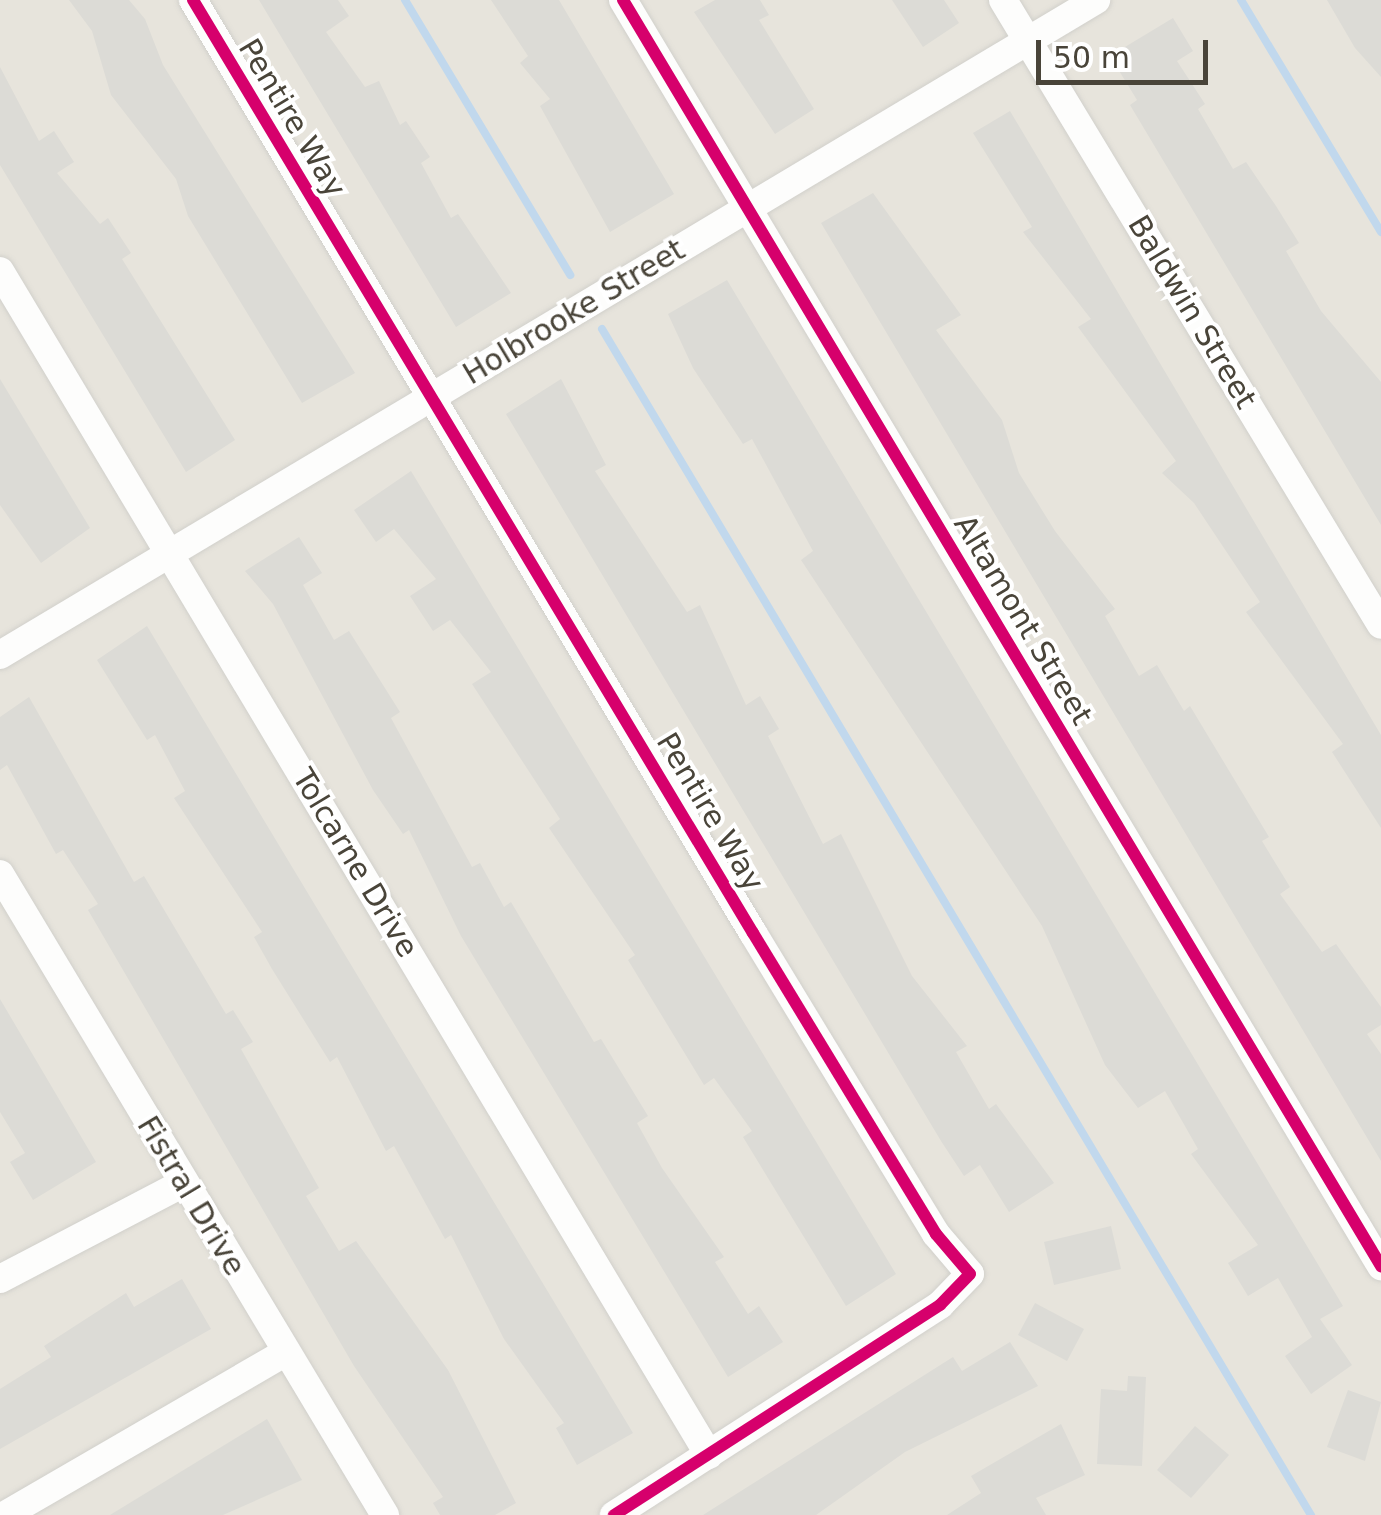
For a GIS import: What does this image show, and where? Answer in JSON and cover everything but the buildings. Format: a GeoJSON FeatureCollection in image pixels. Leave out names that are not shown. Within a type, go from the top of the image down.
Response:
{"type":"FeatureCollection","features":[{"type":"Feature","properties":{"kind":"street","name":"Pentire Way"},"geometry":{"type":"LineString","coordinates":[[193,0],[916,1200],[970,1274],[940,1305],[614,1515]]}},
{"type":"Feature","properties":{"kind":"street","name":"Altamont Street"},"geometry":{"type":"LineString","coordinates":[[623,0],[1381,1266]]}},
{"type":"Feature","properties":{"kind":"street","name":"Baldwin Street"},"geometry":{"type":"LineString","coordinates":[[1003,0],[1381,625]]}},
{"type":"Feature","properties":{"kind":"street","name":"Holbrooke Street"},"geometry":{"type":"LineString","coordinates":[[0,656],[1096,0]]}},
{"type":"Feature","properties":{"kind":"street","name":"Tolcarne Drive"},"geometry":{"type":"LineString","coordinates":[[0,272],[709,1456]]}},
{"type":"Feature","properties":{"kind":"street","name":"Fistral Drive"},"geometry":{"type":"LineString","coordinates":[[0,874],[182,1184],[385,1515]]}},
{"type":"Feature","properties":{"kind":"street"},"geometry":{"type":"LineString","coordinates":[[0,1280],[182,1184]]}},
{"type":"Feature","properties":{"kind":"street"},"geometry":{"type":"LineString","coordinates":[[5,1515],[286,1352]]}},
{"type":"Feature","properties":{"kind":"shaded area"},"geometry":{"type":"Polygon","coordinates":[[[0,0],[1381,0],[1381,1515],[0,1515],[0,0]]]}},
{"type":"Feature","properties":{"kind":"waterway"},"geometry":{"type":"LineString","coordinates":[[405,0],[570,275]]}},
{"type":"Feature","properties":{"kind":"waterway"},"geometry":{"type":"LineString","coordinates":[[1241,0],[1381,232]]}},
{"type":"Feature","properties":{"kind":"waterway"},"geometry":{"type":"LineString","coordinates":[[602,329],[1311,1515]]}},
{"type":"Feature","properties":{"kind":"cycle path"},"geometry":{"type":"LineString","coordinates":[[193,0],[936,1234],[970,1274],[940,1305],[614,1515]]}},
{"type":"Feature","properties":{"kind":"cycle path"},"geometry":{"type":"LineString","coordinates":[[623,0],[1381,1266]]}}]}
